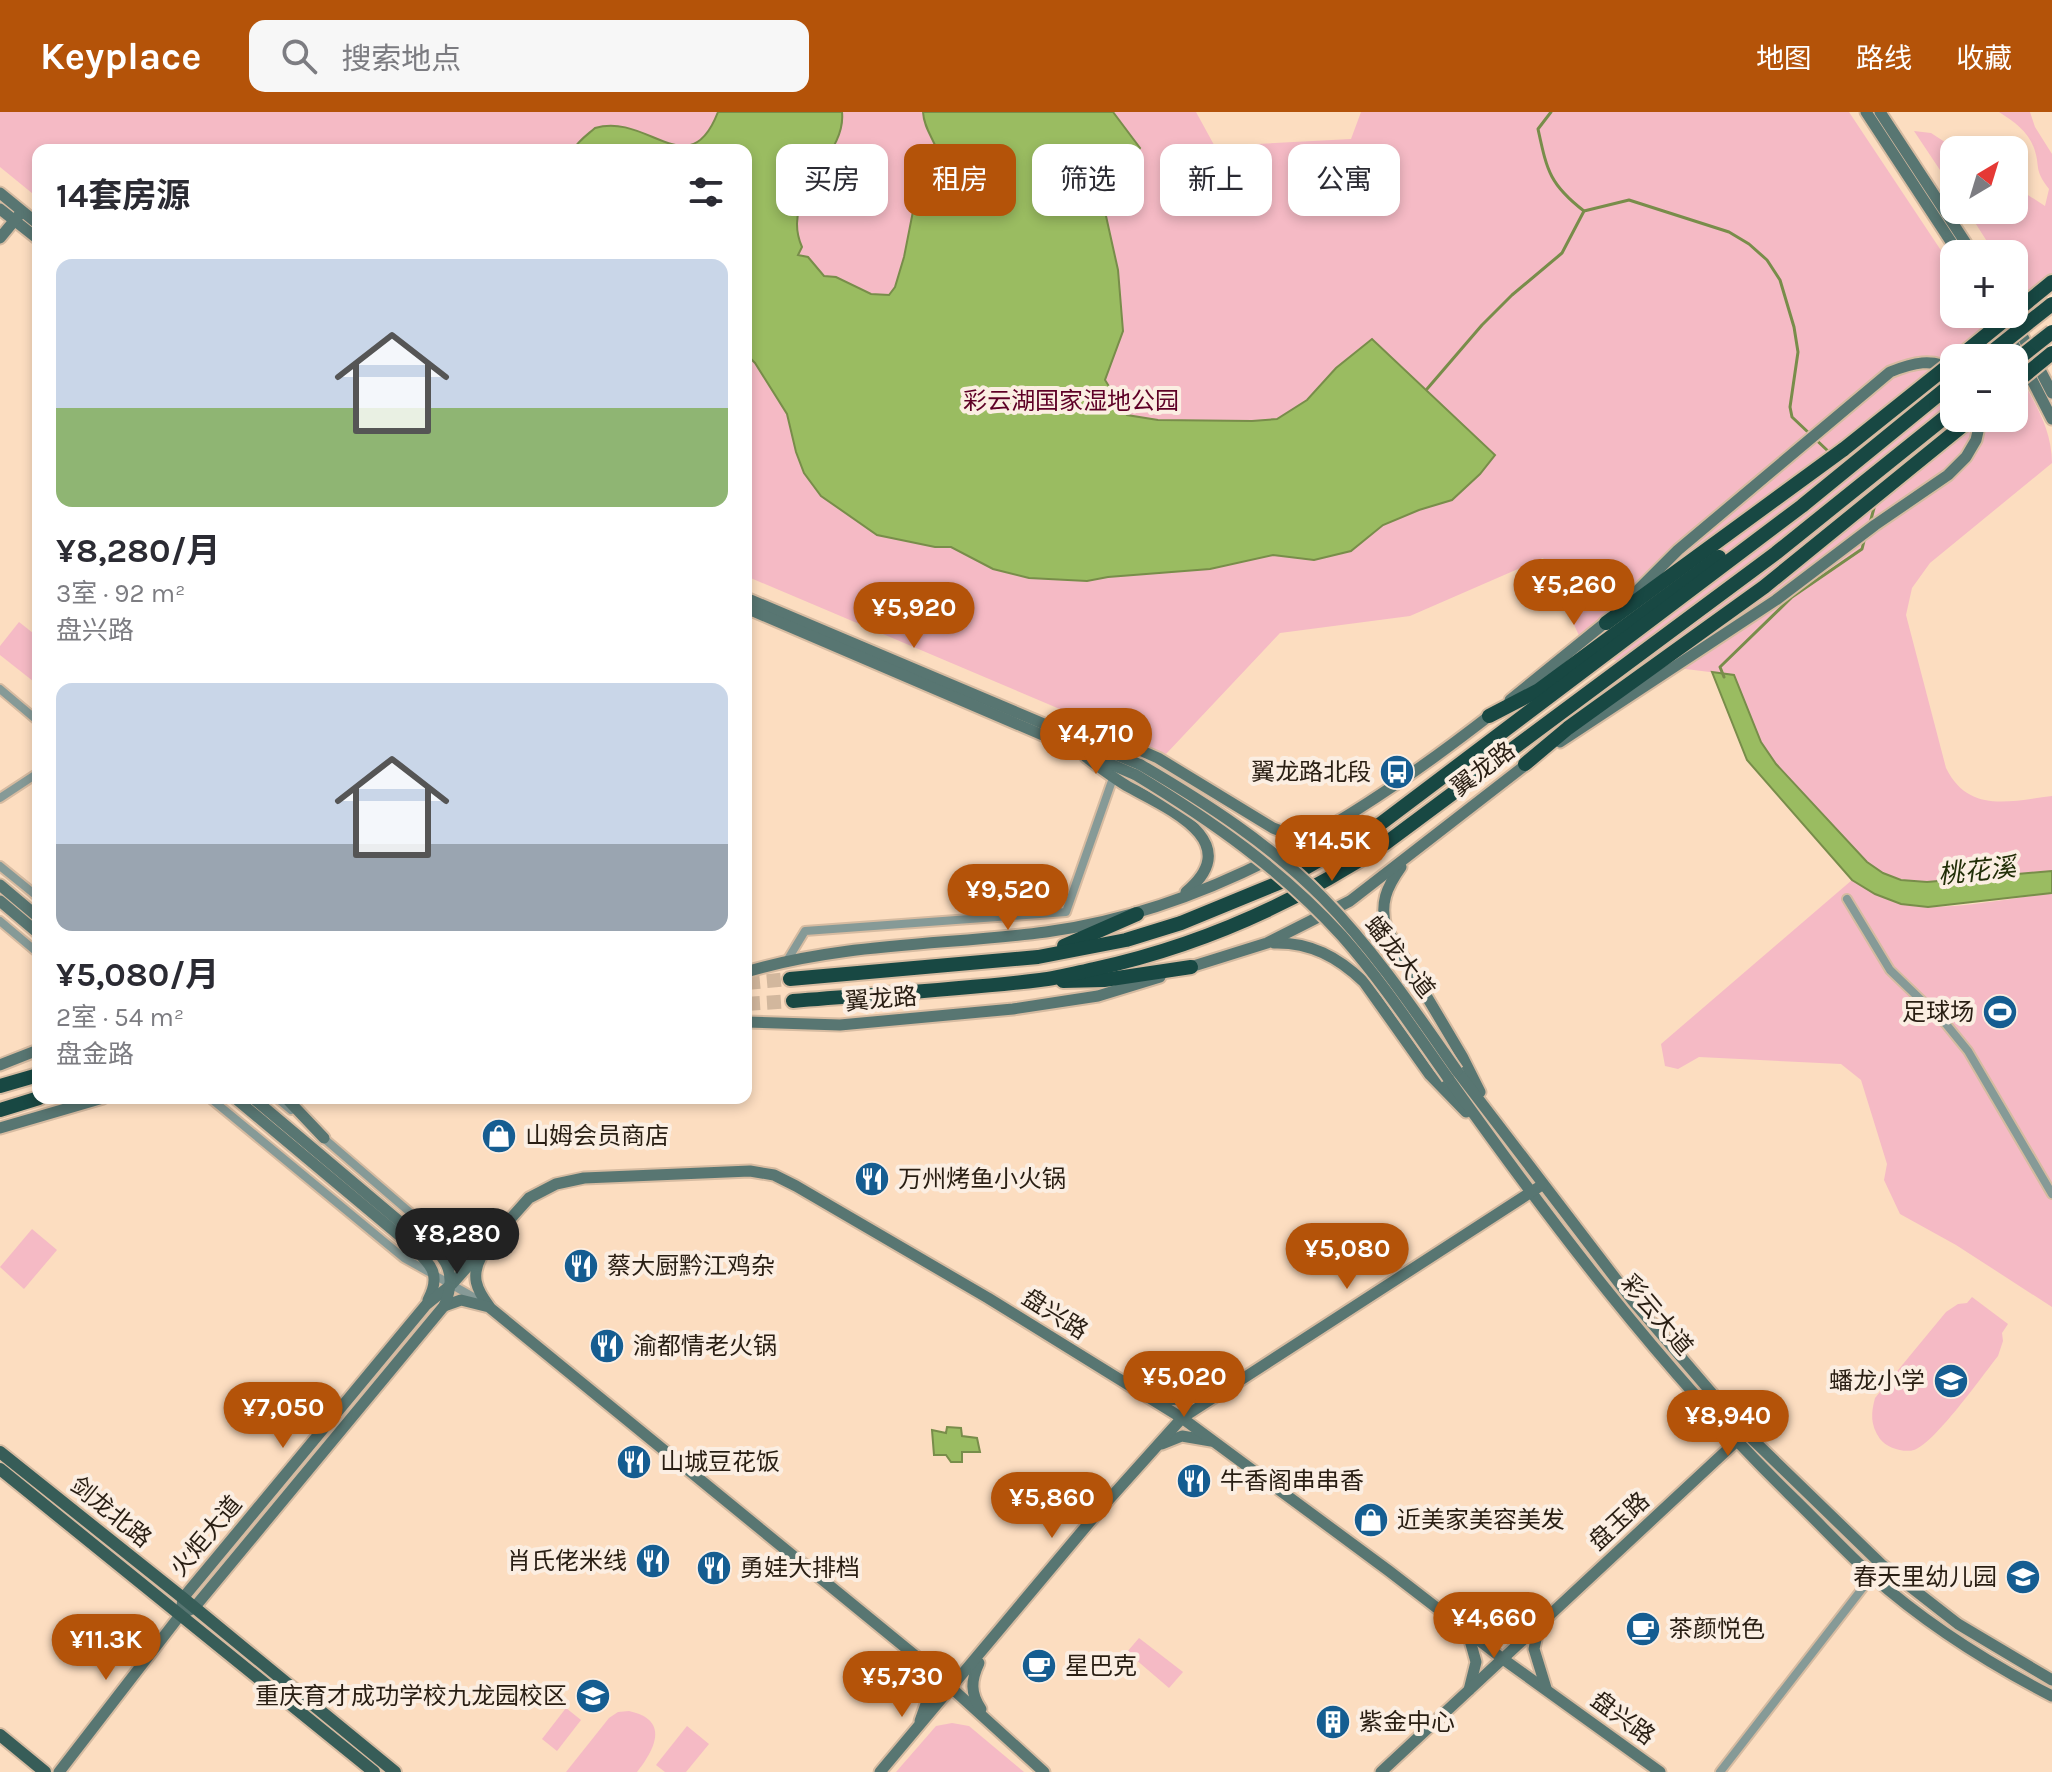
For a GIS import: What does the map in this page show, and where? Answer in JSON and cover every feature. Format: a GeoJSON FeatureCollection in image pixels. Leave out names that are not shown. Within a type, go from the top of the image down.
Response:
{"type":"FeatureCollection","features":[{"type":"Feature","properties":{"kind":"highway"},"geometry":{"type":"LineString","coordinates":[[2028,301],[2052,282]]}},
{"type":"Feature","properties":{"kind":"highway"},"geometry":{"type":"LineString","coordinates":[[2002,344],[2052,304]]}},
{"type":"Feature","properties":{"kind":"highway"},"geometry":{"type":"LineString","coordinates":[[1975,344],[1995,328]]}},
{"type":"Feature","properties":{"kind":"highway"},"geometry":{"type":"LineString","coordinates":[[2028,351],[2052,332]]}},
{"type":"Feature","properties":{"kind":"highway"},"geometry":{"type":"LineString","coordinates":[[2028,373],[2052,353]]}},
{"type":"Feature","properties":{"kind":"highway"},"geometry":{"type":"LineString","coordinates":[[1606,623],[1844,449],[1940,373]]}},
{"type":"Feature","properties":{"kind":"highway","name":"翼龙路"},"geometry":{"type":"LineString","coordinates":[[790,979],[1038,957],[1126,940],[1181,923],[1281,882],[1375,828],[1542,695],[1802,506],[1940,393]]}},
{"type":"Feature","properties":{"kind":"highway","name":"翼龙路"},"geometry":{"type":"LineString","coordinates":[[793,1001],[1043,980],[1129,961],[1187,943],[1294,899],[1386,843],[1776,553],[1940,421]]}},
{"type":"Feature","properties":{"kind":"highway"},"geometry":{"type":"LineString","coordinates":[[1525,764],[1764,587],[1955,432]]}},
{"type":"Feature","properties":{"kind":"highway"},"geometry":{"type":"LineString","coordinates":[[1636,679],[1776,553]]}},
{"type":"Feature","properties":{"kind":"highway"},"geometry":{"type":"LineString","coordinates":[[1489,716],[1542,695]]}},
{"type":"Feature","properties":{"kind":"highway"},"geometry":{"type":"LineString","coordinates":[[1038,957],[1137,914]]}},
{"type":"Feature","properties":{"kind":"highway"},"geometry":{"type":"LineString","coordinates":[[1043,980],[1090,982],[1191,967]]}},
{"type":"Feature","properties":{"kind":"highway"},"geometry":{"type":"LineString","coordinates":[[0,1086],[32,1077]]}},
{"type":"Feature","properties":{"kind":"highway"},"geometry":{"type":"LineString","coordinates":[[0,1110],[32,1100]]}},
{"type":"Feature","properties":{"kind":"main road"},"geometry":{"type":"LineString","coordinates":[[1866,112],[1950,240]]}},
{"type":"Feature","properties":{"kind":"main road"},"geometry":{"type":"LineString","coordinates":[[1880,112],[1964,240]]}},
{"type":"Feature","properties":{"kind":"main road"},"geometry":{"type":"LineString","coordinates":[[0,193],[9,212],[32,233]]}},
{"type":"Feature","properties":{"kind":"main road"},"geometry":{"type":"LineString","coordinates":[[9,212],[32,222]]}},
{"type":"Feature","properties":{"kind":"main road"},"geometry":{"type":"LineString","coordinates":[[0,238],[9,212]]}},
{"type":"Feature","properties":{"kind":"main road"},"geometry":{"type":"LineString","coordinates":[[2005,328],[2052,419]]}},
{"type":"Feature","properties":{"kind":"main road"},"geometry":{"type":"LineString","coordinates":[[2019,328],[2052,393]]}},
{"type":"Feature","properties":{"kind":"main road","name":"翼龙路"},"geometry":{"type":"LineString","coordinates":[[752,970],[788,959],[1047,932],[1137,914],[1173,903],[1323,833],[1420,769],[1606,623],[1678,550],[1890,372],[1909,364],[1940,365]]}},
{"type":"Feature","properties":{"kind":"main road"},"geometry":{"type":"LineString","coordinates":[[1570,731],[1776,600],[1875,525],[1948,475],[1966,457],[1978,432]]}},
{"type":"Feature","properties":{"kind":"main road","name":"蟠龙大道"},"geometry":{"type":"LineString","coordinates":[[752,601],[1139,770],[1207,804],[1250,835],[1321,896],[1351,929],[1404,996],[1452,1074]]}},
{"type":"Feature","properties":{"kind":"main road","name":"蟠龙大道"},"geometry":{"type":"LineString","coordinates":[[752,610],[1069,740]]}},
{"type":"Feature","properties":{"kind":"main road"},"geometry":{"type":"LineString","coordinates":[[1069,740],[1113,778],[1185,819],[1201,835],[1209,856],[1202,876],[1173,903]]}},
{"type":"Feature","properties":{"kind":"main road"},"geometry":{"type":"LineString","coordinates":[[1069,740],[1114,741],[1141,750],[1177,768],[1273,828],[1298,834],[1323,833]]}},
{"type":"Feature","properties":{"kind":"main road","name":"翼龙路"},"geometry":{"type":"LineString","coordinates":[[752,1022],[840,1025],[1013,1009],[1098,996],[1267,943],[1350,901],[1525,764]]}},
{"type":"Feature","properties":{"kind":"main road"},"geometry":{"type":"LineString","coordinates":[[1413,850],[1386,891],[1383,903],[1386,928],[1462,1056],[1490,1114]]}},
{"type":"Feature","properties":{"kind":"main road"},"geometry":{"type":"LineString","coordinates":[[0,885],[32,912]]}},
{"type":"Feature","properties":{"kind":"main road"},"geometry":{"type":"LineString","coordinates":[[0,901],[32,928]]}},
{"type":"Feature","properties":{"kind":"main road"},"geometry":{"type":"LineString","coordinates":[[1267,943],[1303,945],[1335,958],[1351,970],[1364,982],[1430,1075],[1486,1131]]}},
{"type":"Feature","properties":{"kind":"main road"},"geometry":{"type":"LineString","coordinates":[[0,1065],[32,1052]]}},
{"type":"Feature","properties":{"kind":"main road","name":"彩云大道"},"geometry":{"type":"LineString","coordinates":[[1452,1074],[1490,1114],[1542,1185],[1741,1437],[1881,1564],[1958,1624],[2052,1680]]}},
{"type":"Feature","properties":{"kind":"main road","name":"彩云大道"},"geometry":{"type":"LineString","coordinates":[[1452,1074],[1486,1131],[1625,1313],[1872,1576],[1949,1635],[2052,1696]]}},
{"type":"Feature","properties":{"kind":"main road"},"geometry":{"type":"LineString","coordinates":[[0,1128],[80,1104]]}},
{"type":"Feature","properties":{"kind":"main road"},"geometry":{"type":"LineString","coordinates":[[243,1104],[409,1236],[439,1251],[475,1249],[489,1242]]}},
{"type":"Feature","properties":{"kind":"main road"},"geometry":{"type":"LineString","coordinates":[[260,1104],[409,1236],[435,1275],[434,1289],[426,1305]]}},
{"type":"Feature","properties":{"kind":"main road"},"geometry":{"type":"LineString","coordinates":[[292,1104],[324,1138]]}},
{"type":"Feature","properties":{"kind":"main road","name":"盘兴路"},"geometry":{"type":"LineString","coordinates":[[426,1305],[452,1284],[529,1198],[556,1184],[584,1178],[692,1172],[750,1171],[774,1175],[988,1298],[1182,1418],[1503,1659],[1660,1772]]}},
{"type":"Feature","properties":{"kind":"main road"},"geometry":{"type":"LineString","coordinates":[[880,1772],[1104,1505],[1182,1418],[1542,1185]]}},
{"type":"Feature","properties":{"kind":"main road"},"geometry":{"type":"LineString","coordinates":[[489,1242],[475,1274],[479,1293],[489,1307],[923,1662],[1044,1772]]}},
{"type":"Feature","properties":{"kind":"main road"},"geometry":{"type":"LineString","coordinates":[[439,1251],[452,1284]]}},
{"type":"Feature","properties":{"kind":"main road","name":"火炬大道"},"geometry":{"type":"LineString","coordinates":[[181,1614],[194,1608],[444,1306],[452,1284]]}},
{"type":"Feature","properties":{"kind":"main road"},"geometry":{"type":"LineString","coordinates":[[444,1306],[453,1301],[470,1300],[489,1307]]}},
{"type":"Feature","properties":{"kind":"main road","name":"火炬大道"},"geometry":{"type":"LineString","coordinates":[[181,1614],[183,1598],[426,1305]]}},
{"type":"Feature","properties":{"kind":"main road"},"geometry":{"type":"LineString","coordinates":[[1153,1400],[1184,1399],[1225,1389]]}},
{"type":"Feature","properties":{"kind":"main road"},"geometry":{"type":"LineString","coordinates":[[1158,1445],[1182,1436],[1216,1442]]}},
{"type":"Feature","properties":{"kind":"main road","name":"盘玉路"},"geometry":{"type":"LineString","coordinates":[[1381,1772],[1741,1437]]}},
{"type":"Feature","properties":{"kind":"main road","name":"剑龙北路"},"geometry":{"type":"LineString","coordinates":[[0,1452],[194,1608]]}},
{"type":"Feature","properties":{"kind":"main road","name":"剑龙北路"},"geometry":{"type":"LineString","coordinates":[[0,1469],[181,1614]]}},
{"type":"Feature","properties":{"kind":"main road","name":"火炬大道"},"geometry":{"type":"LineString","coordinates":[[194,1608],[395,1772]]}},
{"type":"Feature","properties":{"kind":"main road"},"geometry":{"type":"LineString","coordinates":[[59,1772],[181,1614]]}},
{"type":"Feature","properties":{"kind":"main road","name":"火炬大道"},"geometry":{"type":"LineString","coordinates":[[181,1614],[374,1772]]}},
{"type":"Feature","properties":{"kind":"main road"},"geometry":{"type":"LineString","coordinates":[[1539,1625],[1534,1649],[1546,1688]]}},
{"type":"Feature","properties":{"kind":"main road"},"geometry":{"type":"LineString","coordinates":[[1467,1632],[1476,1662],[1469,1690]]}},
{"type":"Feature","properties":{"kind":"main road"},"geometry":{"type":"LineString","coordinates":[[985,1647],[972,1677],[974,1698],[992,1725]]}},
{"type":"Feature","properties":{"kind":"main road"},"geometry":{"type":"LineString","coordinates":[[917,1728],[926,1704],[923,1662]]}},
{"type":"Feature","properties":{"kind":"main road"},"geometry":{"type":"LineString","coordinates":[[0,1735],[45,1772]]}},
{"type":"Feature","properties":{"kind":"street"},"geometry":{"type":"LineString","coordinates":[[0,689],[32,716]]}},
{"type":"Feature","properties":{"kind":"street"},"geometry":{"type":"LineString","coordinates":[[0,798],[32,777]]}},
{"type":"Feature","properties":{"kind":"street"},"geometry":{"type":"LineString","coordinates":[[788,959],[805,931],[1066,912],[1113,778]]}},
{"type":"Feature","properties":{"kind":"street"},"geometry":{"type":"LineString","coordinates":[[0,866],[32,892]]}},
{"type":"Feature","properties":{"kind":"street"},"geometry":{"type":"LineString","coordinates":[[1847,899],[1890,970],[1946,1024],[1968,1051],[2052,1194]]}},
{"type":"Feature","properties":{"kind":"street"},"geometry":{"type":"LineString","coordinates":[[0,921],[32,948]]}},
{"type":"Feature","properties":{"kind":"street"},"geometry":{"type":"LineString","coordinates":[[217,1104],[404,1258],[489,1307]]}},
{"type":"Feature","properties":{"kind":"street"},"geometry":{"type":"LineString","coordinates":[[284,1104],[413,1215],[439,1251]]}},
{"type":"Feature","properties":{"kind":"street"},"geometry":{"type":"LineString","coordinates":[[1720,1772],[1872,1576]]}},
{"type":"Feature","properties":{"kind":"green space","name":"彩云湖国家湿地公园"},"geometry":{"type":"Polygon","coordinates":[[[0,112],[1196,112],[1214,144],[1160,144],[1160,216],[1272,216],[1272,144],[1257,144],[1351,139],[1361,112],[1849,112],[1940,249],[1940,328],[1992,328],[2001,344],[1940,344],[1940,432],[2028,432],[2028,391],[2048,437],[2052,463],[1930,563],[1912,588],[1906,615],[1946,768],[1955,783],[1979,798],[2006,801],[2052,796],[2052,871],[1975,880],[1916,882],[1887,874],[1875,867],[1776,764],[1761,742],[1734,675],[1589,657],[1543,558],[1410,616],[1280,633],[1166,754],[752,579],[752,144],[32,144],[32,193],[0,167],[0,112]]]}},
{"type":"Feature","properties":{"kind":"green space"},"geometry":{"type":"Polygon","coordinates":[[[1999,112],[2030,112],[2035,127],[2052,154],[2052,292],[2028,312],[2028,240],[1986,240],[1976,224],[2028,224],[2028,195],[2045,206],[2049,189],[2039,172],[2031,142],[2020,127],[1999,112]]]}},
{"type":"Feature","properties":{"kind":"green space"},"geometry":{"type":"Polygon","coordinates":[[[1914,131],[1931,133],[1940,139],[1940,170],[1914,131]]]}},
{"type":"Feature","properties":{"kind":"green space"},"geometry":{"type":"Polygon","coordinates":[[[19,622],[32,632],[32,680],[0,655],[0,646],[19,622]]]}},
{"type":"Feature","properties":{"kind":"green space"},"geometry":{"type":"Polygon","coordinates":[[[1852,880],[1889,900],[1918,906],[1956,906],[2052,893],[2052,1307],[1956,1245],[1900,1214],[1884,1180],[1887,1164],[1861,1080],[1841,1064],[1699,1057],[1678,1069],[1665,1066],[1661,1044],[1852,880]]]}},
{"type":"Feature","properties":{"kind":"green space"},"geometry":{"type":"Polygon","coordinates":[[[32,1229],[57,1250],[24,1289],[0,1267],[32,1229]]]}},
{"type":"Feature","properties":{"kind":"green space"},"geometry":{"type":"Polygon","coordinates":[[[1972,1297],[2008,1324],[2002,1333],[1998,1356],[1946,1422],[1923,1445],[1905,1451],[1887,1445],[1880,1439],[1873,1424],[1875,1398],[1946,1312],[1958,1304],[1967,1303],[1972,1297]]]}},
{"type":"Feature","properties":{"kind":"green space"},"geometry":{"type":"Polygon","coordinates":[[[1139,1638],[1183,1672],[1169,1688],[1127,1652],[1139,1638]]]}},
{"type":"Feature","properties":{"kind":"green space"},"geometry":{"type":"Polygon","coordinates":[[[566,1708],[581,1720],[557,1751],[542,1739],[566,1708]]]}},
{"type":"Feature","properties":{"kind":"green space"},"geometry":{"type":"Polygon","coordinates":[[[618,1712],[642,1715],[654,1728],[653,1745],[637,1772],[566,1772],[609,1718],[618,1712]]]}},
{"type":"Feature","properties":{"kind":"green space"},"geometry":{"type":"Polygon","coordinates":[[[952,1723],[969,1726],[1024,1772],[896,1772],[936,1726],[952,1723]]]}},
{"type":"Feature","properties":{"kind":"green space"},"geometry":{"type":"Polygon","coordinates":[[[687,1726],[709,1744],[686,1772],[665,1772],[656,1765],[687,1726]]]}},
{"type":"Feature","properties":{"kind":"shaded area"},"geometry":{"type":"Polygon","coordinates":[[[718,112],[842,112],[841,129],[834,144],[776,144],[776,216],[798,216],[797,227],[802,247],[798,255],[808,257],[824,276],[836,277],[871,294],[889,295],[895,287],[904,257],[912,216],[1016,216],[1016,144],[934,144],[923,112],[1113,112],[1137,144],[1032,144],[1032,216],[1106,216],[1118,270],[1123,331],[1105,380],[1127,415],[1158,420],[1277,419],[1307,400],[1336,368],[1372,339],[1495,455],[1452,500],[1383,525],[1351,551],[1314,560],[1273,555],[1210,569],[1087,581],[1029,578],[993,569],[951,547],[935,547],[877,535],[821,496],[804,473],[787,414],[752,360],[752,144],[694,144],[707,134],[718,112]]]}},
{"type":"Feature","properties":{"kind":"shaded area"},"geometry":{"type":"Polygon","coordinates":[[[614,126],[673,144],[578,144],[595,128],[614,126]]]}},
{"type":"Feature","properties":{"kind":"shaded area"},"geometry":{"type":"Polygon","coordinates":[[[1712,672],[1734,675],[1761,742],[1776,764],[1867,862],[1883,873],[1901,880],[1927,882],[2052,871],[2052,893],[1928,907],[1901,904],[1875,894],[1852,880],[1747,760],[1712,672]]]}},
{"type":"Feature","properties":{"kind":"shaded area"},"geometry":{"type":"Polygon","coordinates":[[[947,1427],[961,1428],[962,1436],[977,1438],[980,1452],[962,1452],[962,1462],[951,1462],[946,1455],[934,1455],[932,1430],[946,1433],[947,1427]]]}},
{"type":"Feature","properties":{"kind":"waterway"},"geometry":{"type":"LineString","coordinates":[[1551,112],[1538,129],[1547,166],[1563,193],[1584,211]]}},
{"type":"Feature","properties":{"kind":"waterway"},"geometry":{"type":"LineString","coordinates":[[1427,389],[1482,325],[1562,253],[1584,211],[1629,200],[1729,232],[1767,260],[1780,280],[1798,352],[1790,407],[1792,417],[1829,452]]}},
{"type":"Feature","properties":{"kind":"waterway"},"geometry":{"type":"LineString","coordinates":[[1870,523],[1874,508],[1872,504]]}},
{"type":"Feature","properties":{"kind":"waterway"},"geometry":{"type":"LineString","coordinates":[[1724,677],[1720,667],[1792,597],[1862,549],[1865,537]]}},
{"type":"Feature","properties":{"kind":"tunnel"},"geometry":{"type":"LineString","coordinates":[[752,982],[790,979]]}},
{"type":"Feature","properties":{"kind":"tunnel"},"geometry":{"type":"LineString","coordinates":[[752,1004],[793,1001]]}},
{"type":"Feature","properties":{"kind":"place","name":"翼龙路北段"},"geometry":{"type":"Point","coordinates":[1397,772]}},
{"type":"Feature","properties":{"kind":"place","name":"足球场"},"geometry":{"type":"Point","coordinates":[2000,1012]}},
{"type":"Feature","properties":{"kind":"place","name":"山姆会员商店"},"geometry":{"type":"Point","coordinates":[499,1136]}},
{"type":"Feature","properties":{"kind":"place","name":"万州烤鱼小火锅"},"geometry":{"type":"Point","coordinates":[872,1179]}},
{"type":"Feature","properties":{"kind":"place","name":"蔡大厨黔江鸡杂"},"geometry":{"type":"Point","coordinates":[581,1266]}},
{"type":"Feature","properties":{"kind":"place","name":"渝都情老火锅"},"geometry":{"type":"Point","coordinates":[607,1346]}},
{"type":"Feature","properties":{"kind":"place","name":"蟠龙小学"},"geometry":{"type":"Point","coordinates":[1951,1381]}},
{"type":"Feature","properties":{"kind":"place","name":"山城豆花饭"},"geometry":{"type":"Point","coordinates":[634,1462]}},
{"type":"Feature","properties":{"kind":"place","name":"牛香阁串串香"},"geometry":{"type":"Point","coordinates":[1194,1481]}},
{"type":"Feature","properties":{"kind":"place","name":"近美家美容美发"},"geometry":{"type":"Point","coordinates":[1371,1520]}},
{"type":"Feature","properties":{"kind":"place","name":"肖氏佬米线"},"geometry":{"type":"Point","coordinates":[653,1561]}},
{"type":"Feature","properties":{"kind":"place","name":"勇娃大排档"},"geometry":{"type":"Point","coordinates":[714,1568]}},
{"type":"Feature","properties":{"kind":"place","name":"春天里幼儿园"},"geometry":{"type":"Point","coordinates":[2023,1577]}},
{"type":"Feature","properties":{"kind":"place","name":"茶颜悦色"},"geometry":{"type":"Point","coordinates":[1643,1629]}},
{"type":"Feature","properties":{"kind":"place","name":"星巴克"},"geometry":{"type":"Point","coordinates":[1039,1666]}},
{"type":"Feature","properties":{"kind":"place","name":"重庆育才成功学校九龙园校区"},"geometry":{"type":"Point","coordinates":[593,1696]}},
{"type":"Feature","properties":{"kind":"place","name":"紫金中心"},"geometry":{"type":"Point","coordinates":[1333,1722]}},
{"type":"Feature","properties":{"kind":"water label","name":"桃花溪"},"geometry":{"type":"Point","coordinates":[1977,871]}}]}
